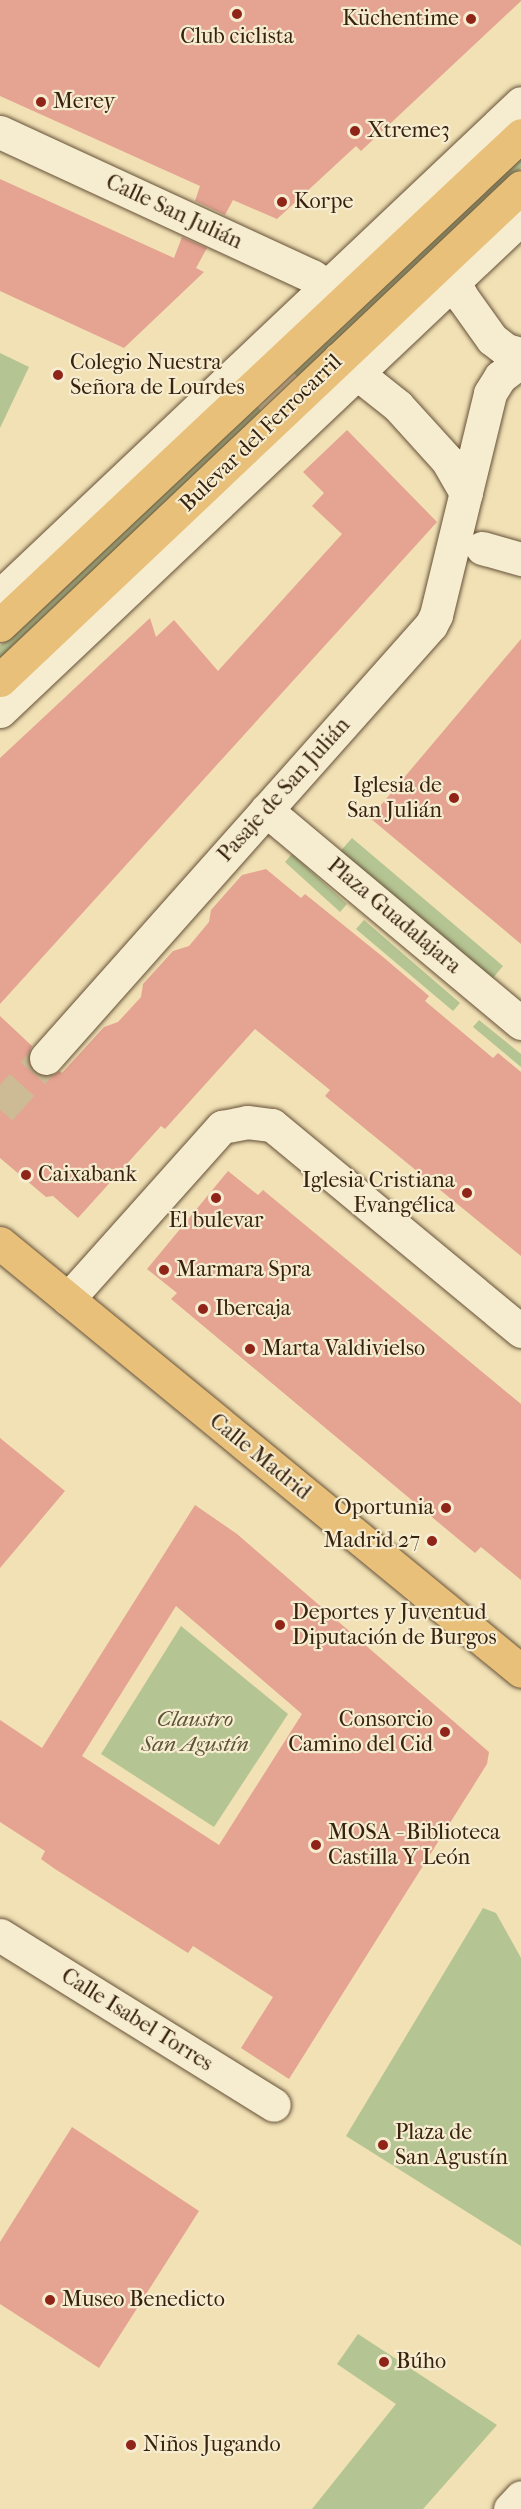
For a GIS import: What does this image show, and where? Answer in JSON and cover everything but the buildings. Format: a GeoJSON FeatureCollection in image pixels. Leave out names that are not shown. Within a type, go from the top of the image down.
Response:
{"type":"FeatureCollection","features":[{"type":"Feature","properties":{"kind":"main road","name":"Bulevar del Ferrocarril"},"geometry":{"type":"LineString","coordinates":[[0,626],[337,292],[521,135]]}},
{"type":"Feature","properties":{"kind":"main road","name":"Bulevar del Ferrocarril"},"geometry":{"type":"LineString","coordinates":[[0,680],[347,366],[449,270],[521,187]]}},
{"type":"Feature","properties":{"kind":"main road","name":"Calle Madrid"},"geometry":{"type":"LineString","coordinates":[[0,1243],[519,1665]]}},
{"type":"Feature","properties":{"kind":"street","name":"Bulevar del Ferrocarril"},"geometry":{"type":"LineString","coordinates":[[0,596],[337,292],[521,103]]}},
{"type":"Feature","properties":{"kind":"street","name":"Calle San Julián"},"geometry":{"type":"LineString","coordinates":[[0,132],[337,292]]}},
{"type":"Feature","properties":{"kind":"street","name":"Bulevar del Ferrocarril"},"geometry":{"type":"LineString","coordinates":[[449,270],[521,218]]}},
{"type":"Feature","properties":{"kind":"street"},"geometry":{"type":"LineString","coordinates":[[449,270],[492,339],[506,350],[521,354]]}},
{"type":"Feature","properties":{"kind":"street"},"geometry":{"type":"LineString","coordinates":[[466,493],[490,393],[500,377],[521,361]]}},
{"type":"Feature","properties":{"kind":"street","name":"Bulevar del Ferrocarril"},"geometry":{"type":"LineString","coordinates":[[0,711],[347,366]]}},
{"type":"Feature","properties":{"kind":"street"},"geometry":{"type":"LineString","coordinates":[[347,366],[405,414],[447,460],[466,493]]}},
{"type":"Feature","properties":{"kind":"street","name":"Pasaje de San Julián"},"geometry":{"type":"LineString","coordinates":[[46,1058],[431,626],[436,615],[466,493]]}},
{"type":"Feature","properties":{"kind":"street"},"geometry":{"type":"LineString","coordinates":[[482,548],[521,559]]}},
{"type":"Feature","properties":{"kind":"street","name":"Plaza Guadalajara"},"geometry":{"type":"LineString","coordinates":[[266,810],[521,1023]]}},
{"type":"Feature","properties":{"kind":"street"},"geometry":{"type":"LineString","coordinates":[[68,1299],[222,1127],[247,1122],[272,1125],[521,1331]]}},
{"type":"Feature","properties":{"kind":"street","name":"Calle Isabel Torres"},"geometry":{"type":"LineString","coordinates":[[0,1935],[274,2105]]}},
{"type":"Feature","properties":{"kind":"street"},"geometry":{"type":"LineString","coordinates":[[510,2509],[521,2497]]}},
{"type":"Feature","properties":{"kind":"green space"},"geometry":{"type":"Polygon","coordinates":[[[521,157],[521,168],[298,378],[294,373],[521,157]]]}},
{"type":"Feature","properties":{"kind":"green space"},"geometry":{"type":"Polygon","coordinates":[[[0,353],[29,367],[0,428],[0,353]]]}},
{"type":"Feature","properties":{"kind":"green space"},"geometry":{"type":"Polygon","coordinates":[[[256,404],[262,412],[0,660],[0,646],[256,404]]]}},
{"type":"Feature","properties":{"kind":"green space"},"geometry":{"type":"Polygon","coordinates":[[[352,838],[503,966],[488,984],[337,855],[352,838]]]}},
{"type":"Feature","properties":{"kind":"green space"},"geometry":{"type":"Polygon","coordinates":[[[292,854],[347,904],[340,912],[285,862],[292,854]]]}},
{"type":"Feature","properties":{"kind":"green space"},"geometry":{"type":"Polygon","coordinates":[[[364,920],[460,1003],[453,1011],[356,929],[364,920]]]}},
{"type":"Feature","properties":{"kind":"green space"},"geometry":{"type":"Polygon","coordinates":[[[479,1020],[521,1054],[521,1067],[473,1027],[479,1020]]]}},
{"type":"Feature","properties":{"kind":"green space","name":"Claustro San Agustín"},"geometry":{"type":"Polygon","coordinates":[[[181,1626],[288,1714],[214,1827],[101,1754],[181,1626]]]}},
{"type":"Feature","properties":{"kind":"green space"},"geometry":{"type":"Polygon","coordinates":[[[483,1908],[496,1913],[521,1958],[521,2246],[346,2136],[483,1908]]]}},
{"type":"Feature","properties":{"kind":"green space"},"geometry":{"type":"Polygon","coordinates":[[[358,2334],[497,2425],[423,2509],[312,2509],[396,2404],[337,2364],[358,2334]]]}},
{"type":"Feature","properties":{"kind":"tunnel"},"geometry":{"type":"LineString","coordinates":[[0,1109],[46,1058]]}},
{"type":"Feature","properties":{"kind":"place","name":"Club ciclista"},"geometry":{"type":"Point","coordinates":[237,14]}},
{"type":"Feature","properties":{"kind":"place","name":"Küchentime"},"geometry":{"type":"Point","coordinates":[471,19]}},
{"type":"Feature","properties":{"kind":"place","name":"Merey"},"geometry":{"type":"Point","coordinates":[41,102]}},
{"type":"Feature","properties":{"kind":"place","name":"Xtreme3"},"geometry":{"type":"Point","coordinates":[355,131]}},
{"type":"Feature","properties":{"kind":"place","name":"Korpe"},"geometry":{"type":"Point","coordinates":[282,202]}},
{"type":"Feature","properties":{"kind":"place","name":"Colegio Nuestra Señora de Lourdes"},"geometry":{"type":"Point","coordinates":[58,375]}},
{"type":"Feature","properties":{"kind":"place","name":"Iglesia de San Julián"},"geometry":{"type":"Point","coordinates":[454,798]}},
{"type":"Feature","properties":{"kind":"place","name":"Caixabank"},"geometry":{"type":"Point","coordinates":[26,1175]}},
{"type":"Feature","properties":{"kind":"place","name":"Iglesia Cristiana Evangélica"},"geometry":{"type":"Point","coordinates":[467,1193]}},
{"type":"Feature","properties":{"kind":"place","name":"El bulevar"},"geometry":{"type":"Point","coordinates":[216,1198]}},
{"type":"Feature","properties":{"kind":"place","name":"Marmara Spra"},"geometry":{"type":"Point","coordinates":[164,1270]}},
{"type":"Feature","properties":{"kind":"place","name":"Ibercaja"},"geometry":{"type":"Point","coordinates":[203,1309]}},
{"type":"Feature","properties":{"kind":"place","name":"Marta Valdivielso"},"geometry":{"type":"Point","coordinates":[250,1349]}},
{"type":"Feature","properties":{"kind":"place","name":"Oportunia"},"geometry":{"type":"Point","coordinates":[446,1508]}},
{"type":"Feature","properties":{"kind":"place","name":"Madrid 27"},"geometry":{"type":"Point","coordinates":[432,1541]}},
{"type":"Feature","properties":{"kind":"place","name":"Deportes y Juventud Diputación de Burgos"},"geometry":{"type":"Point","coordinates":[280,1625]}},
{"type":"Feature","properties":{"kind":"place","name":"Consorcio Camino del Cid"},"geometry":{"type":"Point","coordinates":[445,1732]}},
{"type":"Feature","properties":{"kind":"place","name":"MOSA - Biblioteca Castilla Y León"},"geometry":{"type":"Point","coordinates":[316,1845]}},
{"type":"Feature","properties":{"kind":"place","name":"Plaza de San Agustín"},"geometry":{"type":"Point","coordinates":[383,2145]}},
{"type":"Feature","properties":{"kind":"place","name":"Museo Benedicto"},"geometry":{"type":"Point","coordinates":[50,2300]}},
{"type":"Feature","properties":{"kind":"place","name":"Búho"},"geometry":{"type":"Point","coordinates":[384,2362]}},
{"type":"Feature","properties":{"kind":"place","name":"Niños Jugando"},"geometry":{"type":"Point","coordinates":[131,2445]}}]}
